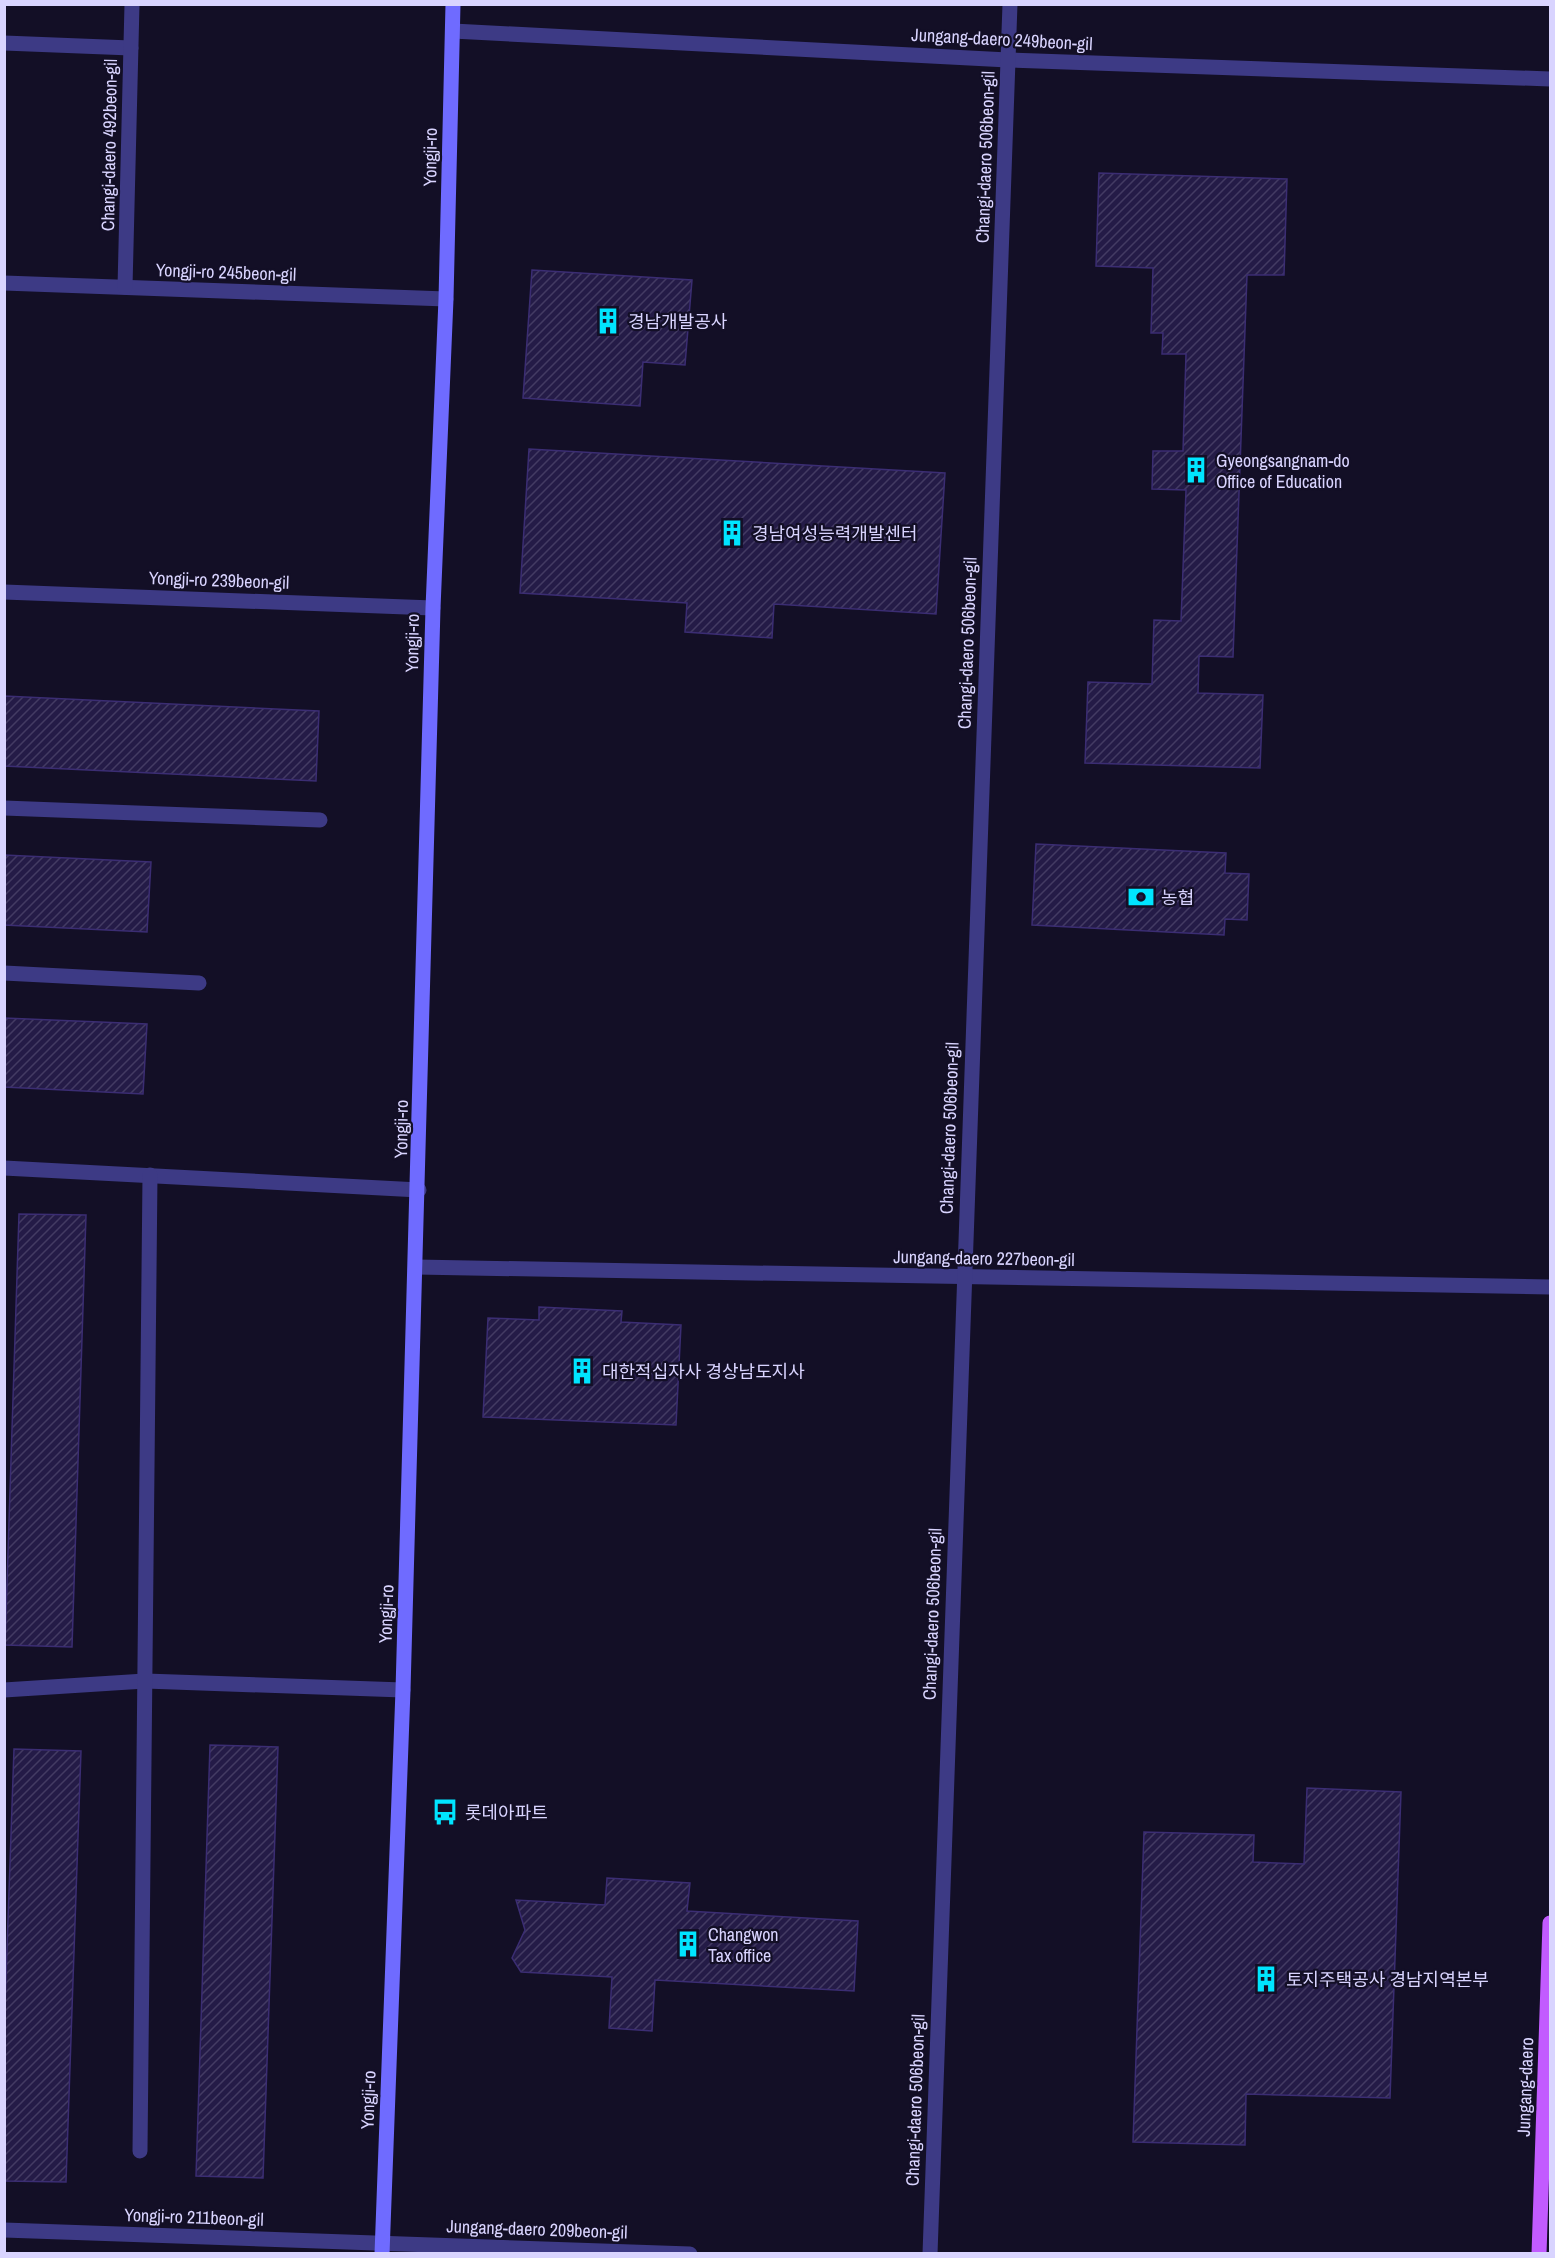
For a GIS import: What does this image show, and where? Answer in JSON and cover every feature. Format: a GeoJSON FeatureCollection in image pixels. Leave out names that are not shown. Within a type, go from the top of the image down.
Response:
{"type":"FeatureCollection","features":[{"type":"Feature","properties":{"kind":"main road","name":"Yongji-ro"},"geometry":{"type":"LineString","coordinates":[[382,2248],[403,1690],[433,608],[446,299],[453,4]]}},
{"type":"Feature","properties":{"kind":"main road","name":"Jungang-daero"},"geometry":{"type":"LineString","coordinates":[[1539,2253],[1551,1923]]}},
{"type":"Feature","properties":{"kind":"street","name":"Changi-daero 492beon-gil"},"geometry":{"type":"LineString","coordinates":[[125,287],[132,4]]}},
{"type":"Feature","properties":{"kind":"street","name":"Changi-daero 506beon-gil"},"geometry":{"type":"LineString","coordinates":[[930,2253],[1010,4]]}},
{"type":"Feature","properties":{"kind":"street","name":"Jungang-daero 249beon-gil"},"geometry":{"type":"LineString","coordinates":[[453,31],[1008,60],[1551,79]]}},
{"type":"Feature","properties":{"kind":"street"},"geometry":{"type":"LineString","coordinates":[[4,43],[131,48]]}},
{"type":"Feature","properties":{"kind":"street","name":"Yongji-ro 245beon-gil"},"geometry":{"type":"LineString","coordinates":[[4,283],[446,299]]}},
{"type":"Feature","properties":{"kind":"street","name":"Yongji-ro 239beon-gil"},"geometry":{"type":"LineString","coordinates":[[4,592],[433,608]]}},
{"type":"Feature","properties":{"kind":"street"},"geometry":{"type":"LineString","coordinates":[[4,808],[320,820]]}},
{"type":"Feature","properties":{"kind":"street"},"geometry":{"type":"LineString","coordinates":[[4,974],[200,983]]}},
{"type":"Feature","properties":{"kind":"street"},"geometry":{"type":"LineString","coordinates":[[4,1168],[418,1190]]}},
{"type":"Feature","properties":{"kind":"street"},"geometry":{"type":"LineString","coordinates":[[140,2151],[150,1175]]}},
{"type":"Feature","properties":{"kind":"street","name":"Jungang-daero 227beon-gil"},"geometry":{"type":"LineString","coordinates":[[416,1267],[1551,1287]]}},
{"type":"Feature","properties":{"kind":"street"},"geometry":{"type":"LineString","coordinates":[[4,1690],[145,1681],[403,1690]]}},
{"type":"Feature","properties":{"kind":"street","name":"Yongji-ro 211beon-gil"},"geometry":{"type":"LineString","coordinates":[[4,2230],[382,2248]]}},
{"type":"Feature","properties":{"kind":"street","name":"Jungang-daero 209beon-gil"},"geometry":{"type":"LineString","coordinates":[[382,2248],[690,2253]]}},
{"type":"Feature","properties":{"kind":"building","name":"Gyeongsangnam-do Office of Education"},"geometry":{"type":"Polygon","coordinates":[[[1099,173],[1287,179],[1284,275],[1247,275],[1233,657],[1199,656],[1198,693],[1263,695],[1260,768],[1085,763],[1088,682],[1152,684],[1154,620],[1181,621],[1186,490],[1152,489],[1153,451],[1183,451],[1186,354],[1162,354],[1163,333],[1151,333],[1153,268],[1096,266],[1099,173]]]}},
{"type":"Feature","properties":{"kind":"building","name":"경남개발공사"},"geometry":{"type":"Polygon","coordinates":[[[532,270],[692,280],[685,365],[643,362],[640,406],[523,398],[532,270]]]}},
{"type":"Feature","properties":{"kind":"building","name":"경남여성능력개발센터"},"geometry":{"type":"Polygon","coordinates":[[[529,449],[945,473],[936,614],[774,604],[772,638],[685,632],[687,603],[520,593],[529,449]]]}},
{"type":"Feature","properties":{"kind":"building"},"geometry":{"type":"Polygon","coordinates":[[[4,696],[319,711],[316,781],[4,766],[4,696]]]}},
{"type":"Feature","properties":{"kind":"building","name":"농협"},"geometry":{"type":"Polygon","coordinates":[[[1036,844],[1226,853],[1225,873],[1249,874],[1247,920],[1225,919],[1224,935],[1032,925],[1036,844]]]}},
{"type":"Feature","properties":{"kind":"building"},"geometry":{"type":"Polygon","coordinates":[[[4,855],[151,862],[147,932],[4,925],[4,855]]]}},
{"type":"Feature","properties":{"kind":"building"},"geometry":{"type":"Polygon","coordinates":[[[4,1018],[147,1024],[143,1094],[4,1087],[4,1018]]]}},
{"type":"Feature","properties":{"kind":"building"},"geometry":{"type":"Polygon","coordinates":[[[19,1214],[86,1215],[72,1647],[5,1645],[19,1214]]]}},
{"type":"Feature","properties":{"kind":"building","name":"대한적십자사 경상남도지사"},"geometry":{"type":"Polygon","coordinates":[[[539,1307],[622,1311],[621,1322],[681,1325],[676,1425],[483,1417],[488,1318],[539,1320],[539,1307]]]}},
{"type":"Feature","properties":{"kind":"building"},"geometry":{"type":"Polygon","coordinates":[[[210,1745],[278,1747],[263,2178],[196,2176],[210,1745]]]}},
{"type":"Feature","properties":{"kind":"building"},"geometry":{"type":"Polygon","coordinates":[[[14,1749],[81,1751],[66,2182],[4,2181],[4,2034],[14,1749]]]}},
{"type":"Feature","properties":{"kind":"building","name":"토지주택공사 경남지역본부"},"geometry":{"type":"Polygon","coordinates":[[[1307,1788],[1401,1792],[1390,2098],[1246,2094],[1245,2145],[1133,2142],[1144,1832],[1254,1835],[1253,1862],[1304,1864],[1307,1788]]]}},
{"type":"Feature","properties":{"kind":"building","name":"Changwon Tax office"},"geometry":{"type":"Polygon","coordinates":[[[607,1878],[690,1883],[687,1911],[858,1921],[854,1991],[655,1980],[652,2031],[609,2028],[612,1977],[521,1972],[512,1958],[525,1930],[516,1900],[605,1905],[607,1878]]]}},
{"type":"Feature","properties":{"kind":"place","name":"경남개발공사"},"geometry":{"type":"Point","coordinates":[608,321]}},
{"type":"Feature","properties":{"kind":"place","name":"Gyeongsangnam-do Office of Education"},"geometry":{"type":"Point","coordinates":[1196,470]}},
{"type":"Feature","properties":{"kind":"place","name":"경남여성능력개발센터"},"geometry":{"type":"Point","coordinates":[732,533]}},
{"type":"Feature","properties":{"kind":"place","name":"농협"},"geometry":{"type":"Point","coordinates":[1141,897]}},
{"type":"Feature","properties":{"kind":"place","name":"대한적십자사 경상남도지사"},"geometry":{"type":"Point","coordinates":[582,1371]}},
{"type":"Feature","properties":{"kind":"place","name":"롯데아파트"},"geometry":{"type":"Point","coordinates":[445,1812]}},
{"type":"Feature","properties":{"kind":"place","name":"Changwon Tax office"},"geometry":{"type":"Point","coordinates":[688,1944]}},
{"type":"Feature","properties":{"kind":"place","name":"토지주택공사 경남지역본부"},"geometry":{"type":"Point","coordinates":[1266,1979]}}]}
